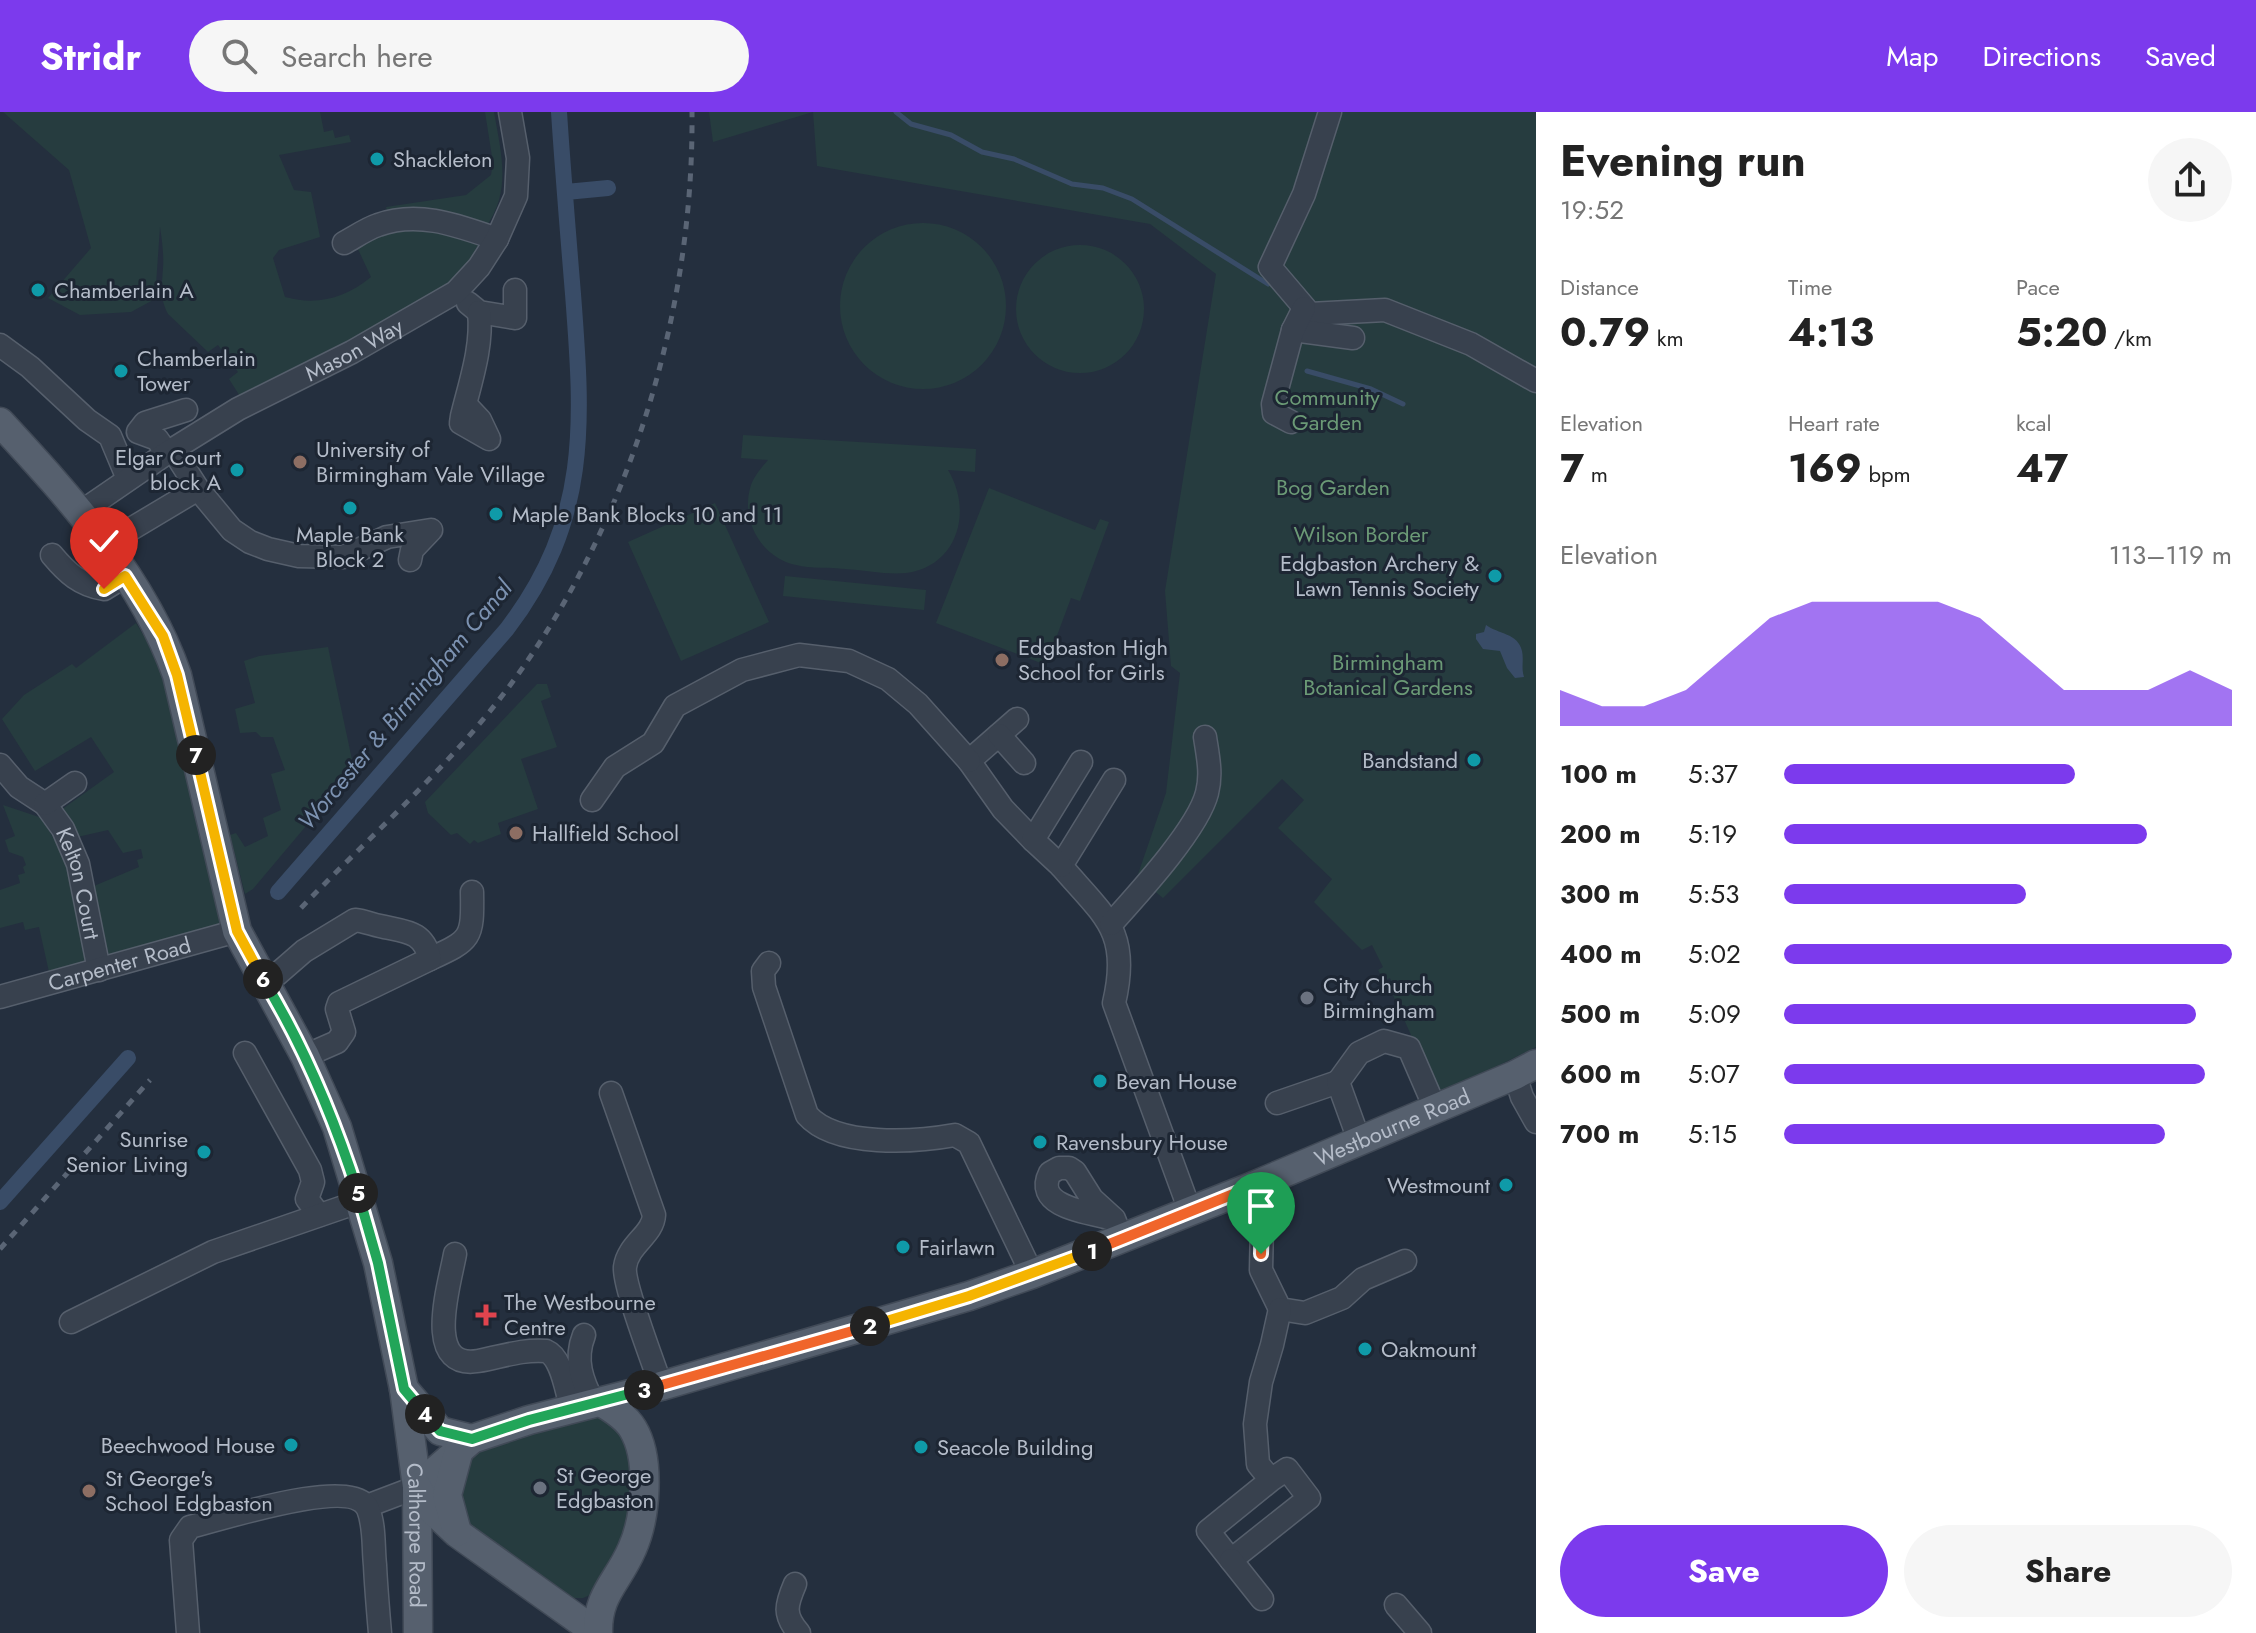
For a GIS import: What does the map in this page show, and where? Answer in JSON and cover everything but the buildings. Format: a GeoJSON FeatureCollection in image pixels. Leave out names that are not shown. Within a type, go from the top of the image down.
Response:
{"type":"FeatureCollection","features":[{"type":"Feature","properties":{"kind":"main road","name":"Calthorpe Road"},"geometry":{"type":"LineString","coordinates":[[0,422],[81,512],[163,636],[177,675],[237,931],[305,1056],[337,1127],[378,1263],[404,1389],[417,1487],[418,1633]]}},
{"type":"Feature","properties":{"kind":"main road","name":"Westbourne Road"},"geometry":{"type":"LineString","coordinates":[[466,1444],[589,1405],[969,1296],[1032,1274],[1118,1229],[1190,1211],[1526,1070]]}},
{"type":"Feature","properties":{"kind":"main road"},"geometry":{"type":"LineString","coordinates":[[404,1389],[440,1431],[466,1444]]}},
{"type":"Feature","properties":{"kind":"main road"},"geometry":{"type":"LineString","coordinates":[[589,1405],[620,1414],[632,1427],[640,1444],[645,1486],[632,1548],[603,1595],[598,1633]]}},
{"type":"Feature","properties":{"kind":"main road"},"geometry":{"type":"LineString","coordinates":[[466,1444],[417,1487],[425,1503],[457,1533],[598,1633]]}},
{"type":"Feature","properties":{"kind":"main road"},"geometry":{"type":"LineString","coordinates":[[457,1533],[447,1495],[466,1444]]}},
{"type":"Feature","properties":{"kind":"main road"},"geometry":{"type":"LineString","coordinates":[[552,1599],[567,1604],[603,1595]]}},
{"type":"Feature","properties":{"kind":"street","name":"Mason Way"},"geometry":{"type":"LineString","coordinates":[[81,512],[128,479],[165,447],[352,352],[456,292],[479,267],[497,239],[516,196],[518,158],[510,112]]}},
{"type":"Feature","properties":{"kind":"street"},"geometry":{"type":"LineString","coordinates":[[1330,112],[1304,194],[1270,267],[1310,314],[1385,310],[1471,344],[1536,381]]}},
{"type":"Feature","properties":{"kind":"street"},"geometry":{"type":"LineString","coordinates":[[344,243],[378,224],[408,219],[441,220],[497,239]]}},
{"type":"Feature","properties":{"kind":"street"},"geometry":{"type":"LineString","coordinates":[[456,292],[479,312],[515,318],[515,290]]}},
{"type":"Feature","properties":{"kind":"street"},"geometry":{"type":"LineString","coordinates":[[1291,422],[1274,413],[1273,404],[1293,330],[1304,308]]}},
{"type":"Feature","properties":{"kind":"street"},"geometry":{"type":"LineString","coordinates":[[465,404],[481,331],[479,312]]}},
{"type":"Feature","properties":{"kind":"street"},"geometry":{"type":"LineString","coordinates":[[1293,330],[1353,338]]}},
{"type":"Feature","properties":{"kind":"street"},"geometry":{"type":"LineString","coordinates":[[0,345],[110,436],[128,479]]}},
{"type":"Feature","properties":{"kind":"street"},"geometry":{"type":"LineString","coordinates":[[176,417],[145,423],[138,432],[165,447],[232,530],[250,542],[299,556],[343,557],[387,537],[409,548]]}},
{"type":"Feature","properties":{"kind":"street"},"geometry":{"type":"LineString","coordinates":[[126,532],[198,489]]}},
{"type":"Feature","properties":{"kind":"street"},"geometry":{"type":"LineString","coordinates":[[52,555],[69,575],[95,587],[104,589],[125,576]]}},
{"type":"Feature","properties":{"kind":"street"},"geometry":{"type":"LineString","coordinates":[[592,800],[615,767],[653,743],[675,706],[742,670],[799,655],[849,661],[888,679],[918,704],[969,761],[1003,809],[1092,898],[1111,924],[1118,946],[1120,978],[1114,1003],[1190,1211]]}},
{"type":"Feature","properties":{"kind":"street"},"geometry":{"type":"LineString","coordinates":[[969,761],[1017,719]]}},
{"type":"Feature","properties":{"kind":"street"},"geometry":{"type":"LineString","coordinates":[[999,735],[1024,763]]}},
{"type":"Feature","properties":{"kind":"street"},"geometry":{"type":"LineString","coordinates":[[1111,924],[1201,812],[1210,771],[1205,737]]}},
{"type":"Feature","properties":{"kind":"street"},"geometry":{"type":"LineString","coordinates":[[1033,840],[1081,762]]}},
{"type":"Feature","properties":{"kind":"street"},"geometry":{"type":"LineString","coordinates":[[0,765],[19,787],[45,804],[75,783]]}},
{"type":"Feature","properties":{"kind":"street"},"geometry":{"type":"LineString","coordinates":[[1061,866],[1114,780]]}},
{"type":"Feature","properties":{"kind":"street","name":"Kelton Court"},"geometry":{"type":"LineString","coordinates":[[45,804],[63,829],[78,864],[99,970]]}},
{"type":"Feature","properties":{"kind":"street"},"geometry":{"type":"LineString","coordinates":[[305,1056],[337,1042],[344,1032],[337,1009],[339,1003],[468,939],[473,915],[472,892]]}},
{"type":"Feature","properties":{"kind":"street"},"geometry":{"type":"LineString","coordinates":[[266,984],[304,951],[355,920],[421,938],[430,959]]}},
{"type":"Feature","properties":{"kind":"street","name":"Carpenter Road"},"geometry":{"type":"LineString","coordinates":[[0,997],[237,931]]}},
{"type":"Feature","properties":{"kind":"street"},"geometry":{"type":"LineString","coordinates":[[769,963],[763,971],[764,987],[780,1015],[807,1115],[817,1126],[832,1133],[914,1142],[955,1135],[969,1143],[1032,1274]]}},
{"type":"Feature","properties":{"kind":"street"},"geometry":{"type":"LineString","coordinates":[[1277,1103],[1338,1082],[1359,1053],[1384,1041],[1409,1048],[1435,1108]]}},
{"type":"Feature","properties":{"kind":"street"},"geometry":{"type":"LineString","coordinates":[[245,1053],[310,1170],[313,1182],[307,1199],[319,1215]]}},
{"type":"Feature","properties":{"kind":"street"},"geometry":{"type":"LineString","coordinates":[[1526,1070],[1522,1097],[1536,1122]]}},
{"type":"Feature","properties":{"kind":"street"},"geometry":{"type":"LineString","coordinates":[[1338,1082],[1359,1140]]}},
{"type":"Feature","properties":{"kind":"street"},"geometry":{"type":"LineString","coordinates":[[611,1093],[654,1215],[650,1231],[637,1241],[625,1268],[661,1386]]}},
{"type":"Feature","properties":{"kind":"street"},"geometry":{"type":"LineString","coordinates":[[1246,1189],[1262,1224],[1261,1270],[1280,1309],[1261,1382],[1255,1424],[1258,1464],[1271,1480]]}},
{"type":"Feature","properties":{"kind":"street"},"geometry":{"type":"LineString","coordinates":[[71,1322],[213,1252],[361,1201]]}},
{"type":"Feature","properties":{"kind":"street"},"geometry":{"type":"LineString","coordinates":[[455,1254],[444,1313],[444,1340],[450,1354],[460,1361],[475,1361],[504,1354],[546,1351],[552,1354],[589,1405]]}},
{"type":"Feature","properties":{"kind":"street"},"geometry":{"type":"LineString","coordinates":[[1280,1309],[1305,1313],[1342,1298],[1363,1279],[1405,1261]]}},
{"type":"Feature","properties":{"kind":"street"},"geometry":{"type":"LineString","coordinates":[[584,1335],[579,1357],[589,1405]]}},
{"type":"Feature","properties":{"kind":"street"},"geometry":{"type":"LineString","coordinates":[[1231,1560],[1309,1498],[1287,1469],[1208,1531],[1231,1560],[1262,1599]]}},
{"type":"Feature","properties":{"kind":"street"},"geometry":{"type":"LineString","coordinates":[[367,1506],[417,1487]]}},
{"type":"Feature","properties":{"kind":"street"},"geometry":{"type":"LineString","coordinates":[[188,1633],[181,1540],[190,1527],[291,1502],[338,1495],[358,1499],[367,1506],[372,1524],[380,1633]]}},
{"type":"Feature","properties":{"kind":"street"},"geometry":{"type":"LineString","coordinates":[[795,1584],[786,1604],[786,1612],[799,1633]]}},
{"type":"Feature","properties":{"kind":"street"},"geometry":{"type":"LineString","coordinates":[[1396,1605],[1420,1633]]}},
{"type":"Feature","properties":{"kind":"green space"},"geometry":{"type":"Polygon","coordinates":[[[3,112],[320,112],[324,132],[333,130],[335,138],[349,135],[351,142],[279,155],[294,190],[311,192],[320,237],[279,250],[273,258],[285,297],[320,300],[341,295],[361,284],[371,277],[357,247],[389,234],[417,230],[478,245],[466,267],[444,291],[243,401],[229,379],[238,372],[218,345],[208,352],[165,308],[160,227],[155,299],[131,312],[80,315],[48,298],[91,248],[69,170],[3,112]]]}},
{"type":"Feature","properties":{"kind":"green space"},"geometry":{"type":"Polygon","coordinates":[[[485,112],[494,112],[502,171],[499,199],[486,227],[388,214],[386,207],[466,195],[491,175],[493,163],[485,112]]]}},
{"type":"Feature","properties":{"kind":"green space"},"geometry":{"type":"Polygon","coordinates":[[[709,112],[813,112],[713,142],[709,112]]]}},
{"type":"Feature","properties":{"kind":"green space"},"geometry":{"type":"Polygon","coordinates":[[[813,112],[1536,112],[1536,1047],[1438,1095],[1393,995],[1397,993],[1390,978],[1384,981],[1378,970],[1383,967],[1372,945],[1362,950],[1314,902],[1332,879],[1278,828],[1304,800],[1282,779],[1163,898],[1137,877],[1166,793],[1180,673],[1171,666],[1165,591],[1216,274],[1150,224],[817,166],[813,112]]]}},
{"type":"Feature","properties":{"kind":"green space"},"geometry":{"type":"Polygon","coordinates":[[[923,223],[955,230],[982,247],[999,274],[1006,306],[999,338],[982,365],[955,382],[923,389],[891,382],[864,365],[847,338],[840,306],[847,274],[864,247],[891,230],[923,223]]]}},
{"type":"Feature","properties":{"kind":"green space"},"geometry":{"type":"Polygon","coordinates":[[[1080,245],[1104,250],[1125,264],[1139,285],[1144,309],[1139,333],[1125,354],[1104,368],[1080,373],[1056,368],[1035,354],[1021,333],[1016,309],[1021,285],[1035,264],[1056,250],[1080,245]]]}},
{"type":"Feature","properties":{"kind":"green space"},"geometry":{"type":"Polygon","coordinates":[[[743,435],[976,449],[975,472],[948,470],[959,502],[956,534],[949,548],[938,560],[906,573],[802,566],[783,561],[763,545],[751,523],[748,498],[751,485],[768,460],[741,458],[743,435]]]}},
{"type":"Feature","properties":{"kind":"green space"},"geometry":{"type":"Polygon","coordinates":[[[989,488],[1095,530],[1100,519],[1109,522],[1080,601],[1071,598],[1046,665],[936,623],[989,488]]]}},
{"type":"Feature","properties":{"kind":"green space"},"geometry":{"type":"Polygon","coordinates":[[[715,503],[769,622],[681,661],[628,542],[715,503]]]}},
{"type":"Feature","properties":{"kind":"green space"},"geometry":{"type":"Polygon","coordinates":[[[785,576],[926,590],[924,610],[783,596],[785,576]]]}},
{"type":"Feature","properties":{"kind":"green space"},"geometry":{"type":"Polygon","coordinates":[[[136,623],[163,668],[223,920],[211,932],[109,957],[94,886],[139,867],[137,860],[143,858],[141,849],[123,853],[108,830],[73,838],[61,810],[114,772],[91,737],[35,771],[2,719],[24,695],[72,664],[76,668],[136,623]]]}},
{"type":"Feature","properties":{"kind":"green space"},"geometry":{"type":"Polygon","coordinates":[[[328,647],[354,769],[253,889],[245,894],[230,835],[236,833],[245,847],[268,836],[263,818],[281,810],[271,774],[285,770],[273,737],[261,737],[256,732],[240,733],[235,709],[255,703],[244,661],[259,656],[328,647]]]}},
{"type":"Feature","properties":{"kind":"green space"},"geometry":{"type":"Polygon","coordinates":[[[537,684],[547,684],[551,697],[541,701],[557,747],[521,759],[538,809],[498,823],[501,834],[478,843],[474,840],[470,844],[457,833],[451,835],[428,813],[425,802],[537,684]]]}},
{"type":"Feature","properties":{"kind":"green space"},"geometry":{"type":"Polygon","coordinates":[[[3,805],[42,818],[68,864],[89,960],[49,972],[39,927],[25,930],[23,922],[0,928],[0,890],[20,883],[18,875],[25,873],[23,867],[26,865],[23,857],[9,852],[5,840],[15,836],[3,805]]]}},
{"type":"Feature","properties":{"kind":"green space"},"geometry":{"type":"Polygon","coordinates":[[[603,1416],[626,1435],[635,1480],[623,1546],[595,1593],[583,1598],[567,1598],[518,1566],[457,1514],[460,1476],[464,1465],[487,1448],[528,1434],[603,1416]]]}},
{"type":"Feature","properties":{"kind":"water"},"geometry":{"type":"Polygon","coordinates":[[[1486,625],[1512,637],[1520,645],[1524,677],[1515,678],[1500,651],[1483,649],[1476,634],[1484,632],[1486,625]]]}},
{"type":"Feature","properties":{"kind":"waterway","name":"Worcester & Birmingham Canal"},"geometry":{"type":"LineString","coordinates":[[278,892],[507,629],[534,589],[554,549],[567,509],[575,469],[579,386],[559,112]]}},
{"type":"Feature","properties":{"kind":"waterway"},"geometry":{"type":"LineString","coordinates":[[896,112],[911,124],[951,135],[982,152],[1014,159],[1072,184],[1103,188],[1132,199],[1268,284]]}},
{"type":"Feature","properties":{"kind":"waterway"},"geometry":{"type":"LineString","coordinates":[[566,192],[608,188]]}},
{"type":"Feature","properties":{"kind":"waterway"},"geometry":{"type":"LineString","coordinates":[[1307,371],[1371,389],[1403,404]]}},
{"type":"Feature","properties":{"kind":"waterway","name":"Worcester & Birmingham Canal"},"geometry":{"type":"LineString","coordinates":[[0,1202],[128,1058]]}},
{"type":"Feature","properties":{"kind":"railway"},"geometry":{"type":"LineString","coordinates":[[301,908],[482,721],[548,629],[586,561],[619,490],[645,417],[666,342],[681,265],[690,189],[692,112]]}},
{"type":"Feature","properties":{"kind":"railway"},"geometry":{"type":"LineString","coordinates":[[0,1249],[150,1080]]}},
{"type":"Feature","properties":{"kind":"place","name":"Shackleton"},"geometry":{"type":"Point","coordinates":[377,159]}},
{"type":"Feature","properties":{"kind":"place","name":"Chamberlain A"},"geometry":{"type":"Point","coordinates":[38,290]}},
{"type":"Feature","properties":{"kind":"place","name":"Chamberlain Tower"},"geometry":{"type":"Point","coordinates":[121,371]}},
{"type":"Feature","properties":{"kind":"place","name":"University of Birmingham Vale Village"},"geometry":{"type":"Point","coordinates":[300,462]}},
{"type":"Feature","properties":{"kind":"place","name":"Elgar Court block A"},"geometry":{"type":"Point","coordinates":[237,470]}},
{"type":"Feature","properties":{"kind":"place","name":"Maple Bank Block 2"},"geometry":{"type":"Point","coordinates":[350,508]}},
{"type":"Feature","properties":{"kind":"place","name":"Maple Bank Blocks 10 and 11"},"geometry":{"type":"Point","coordinates":[496,514]}},
{"type":"Feature","properties":{"kind":"place","name":"Edgbaston Archery & Lawn Tennis Society"},"geometry":{"type":"Point","coordinates":[1495,576]}},
{"type":"Feature","properties":{"kind":"place","name":"Edgbaston High School for Girls"},"geometry":{"type":"Point","coordinates":[1002,660]}},
{"type":"Feature","properties":{"kind":"place","name":"Bandstand"},"geometry":{"type":"Point","coordinates":[1474,760]}},
{"type":"Feature","properties":{"kind":"place","name":"Hallfield School"},"geometry":{"type":"Point","coordinates":[516,833]}},
{"type":"Feature","properties":{"kind":"place","name":"City Church Birmingham"},"geometry":{"type":"Point","coordinates":[1307,998]}},
{"type":"Feature","properties":{"kind":"place","name":"Bevan House"},"geometry":{"type":"Point","coordinates":[1100,1081]}},
{"type":"Feature","properties":{"kind":"place","name":"Ravensbury House"},"geometry":{"type":"Point","coordinates":[1040,1142]}},
{"type":"Feature","properties":{"kind":"place","name":"Sunrise Senior Living"},"geometry":{"type":"Point","coordinates":[204,1152]}},
{"type":"Feature","properties":{"kind":"place","name":"Westmount"},"geometry":{"type":"Point","coordinates":[1506,1185]}},
{"type":"Feature","properties":{"kind":"place","name":"Fairlawn"},"geometry":{"type":"Point","coordinates":[903,1247]}},
{"type":"Feature","properties":{"kind":"place","name":"The Westbourne Centre"},"geometry":{"type":"Point","coordinates":[486,1315]}},
{"type":"Feature","properties":{"kind":"place","name":"Oakmount"},"geometry":{"type":"Point","coordinates":[1365,1349]}},
{"type":"Feature","properties":{"kind":"place","name":"Beechwood House"},"geometry":{"type":"Point","coordinates":[291,1445]}},
{"type":"Feature","properties":{"kind":"place","name":"Seacole Building"},"geometry":{"type":"Point","coordinates":[921,1447]}},
{"type":"Feature","properties":{"kind":"place","name":"St George Edgbaston"},"geometry":{"type":"Point","coordinates":[540,1488]}},
{"type":"Feature","properties":{"kind":"place","name":"St George's School Edgbaston"},"geometry":{"type":"Point","coordinates":[89,1491]}},
{"type":"Feature","properties":{"kind":"route"},"geometry":{"type":"LineString","coordinates":[[104,589],[125,576],[163,636],[177,675],[237,931],[305,1056],[337,1127],[378,1263],[404,1389],[440,1431],[472,1439],[529,1420],[661,1386],[969,1296],[1246,1189],[1262,1224],[1261,1254]]}},
{"type":"Feature","properties":{"kind":"park label","name":"Community Garden"},"geometry":{"type":"Point","coordinates":[1327,410]}},
{"type":"Feature","properties":{"kind":"park label","name":"Bog Garden"},"geometry":{"type":"Point","coordinates":[1333,487]}},
{"type":"Feature","properties":{"kind":"park label","name":"Wilson Border"},"geometry":{"type":"Point","coordinates":[1361,534]}},
{"type":"Feature","properties":{"kind":"park label","name":"Birmingham Botanical Gardens"},"geometry":{"type":"Point","coordinates":[1388,674]}}]}
